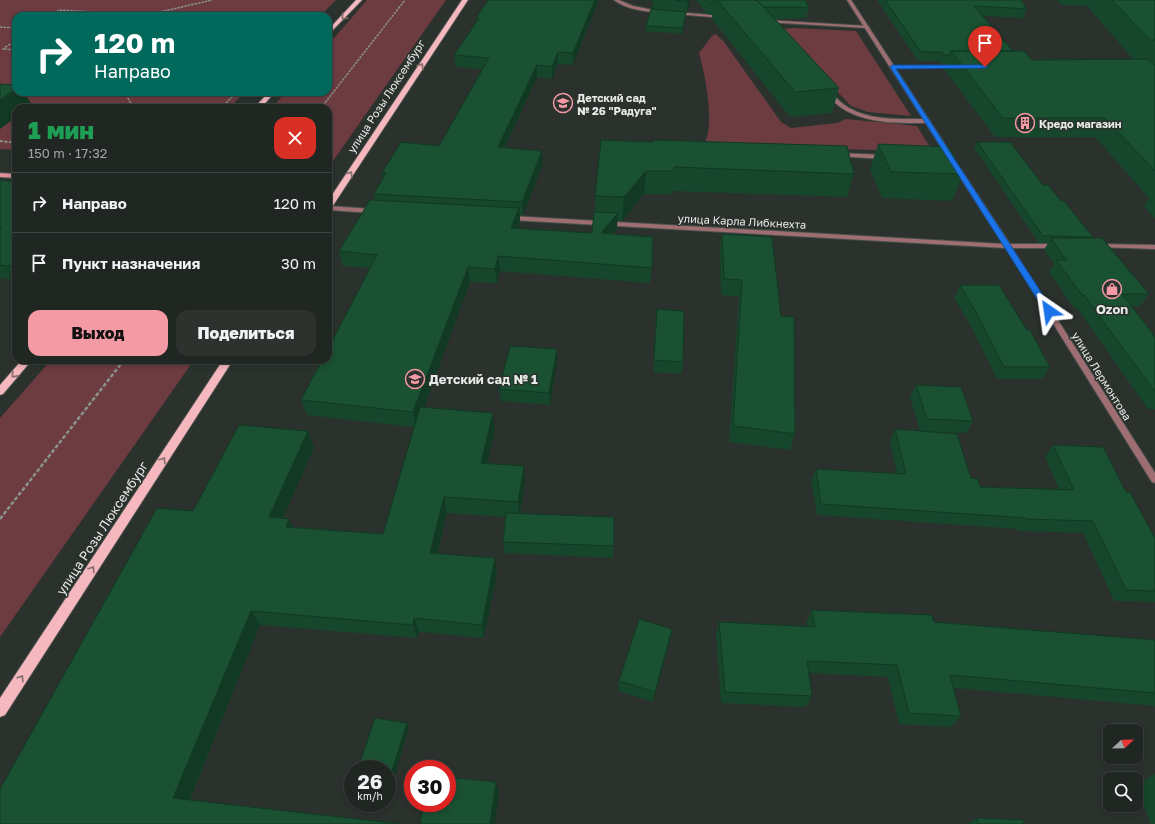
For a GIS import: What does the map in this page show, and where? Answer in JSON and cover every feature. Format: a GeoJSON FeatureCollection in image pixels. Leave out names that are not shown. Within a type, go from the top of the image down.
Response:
{"type":"FeatureCollection","features":[{"type":"Feature","properties":{"kind":"main road"},"geometry":{"type":"LineString","coordinates":[[332,29],[360,0]]}},
{"type":"Feature","properties":{"kind":"main road","name":"улица Розы Люксембург"},"geometry":{"type":"LineString","coordinates":[[332,201],[465,0]]}},
{"type":"Feature","properties":{"kind":"main road"},"geometry":{"type":"LineString","coordinates":[[261,104],[268,96]]}},
{"type":"Feature","properties":{"kind":"main road"},"geometry":{"type":"LineString","coordinates":[[0,391],[24,364]]}},
{"type":"Feature","properties":{"kind":"main road","name":"улица Розы Люксембург"},"geometry":{"type":"LineString","coordinates":[[0,710],[225,364]]}},
{"type":"Feature","properties":{"kind":"street"},"geometry":{"type":"LineString","coordinates":[[616,0],[621,4],[633,8],[664,12]]}},
{"type":"Feature","properties":{"kind":"street","name":"улица Лермонтова"},"geometry":{"type":"LineString","coordinates":[[849,0],[927,121],[948,159],[1008,246],[1155,480]]}},
{"type":"Feature","properties":{"kind":"street"},"geometry":{"type":"LineString","coordinates":[[670,13],[730,18]]}},
{"type":"Feature","properties":{"kind":"street"},"geometry":{"type":"LineString","coordinates":[[759,20],[802,24],[867,27]]}},
{"type":"Feature","properties":{"kind":"street"},"geometry":{"type":"LineString","coordinates":[[774,27],[802,24]]}},
{"type":"Feature","properties":{"kind":"street"},"geometry":{"type":"LineString","coordinates":[[892,67],[964,67]]}},
{"type":"Feature","properties":{"kind":"street"},"geometry":{"type":"LineString","coordinates":[[822,87],[842,106],[851,112],[871,117],[927,121]]}},
{"type":"Feature","properties":{"kind":"street"},"geometry":{"type":"LineString","coordinates":[[829,154],[891,157]]}},
{"type":"Feature","properties":{"kind":"street"},"geometry":{"type":"LineString","coordinates":[[0,175],[12,176]]}},
{"type":"Feature","properties":{"kind":"street"},"geometry":{"type":"LineString","coordinates":[[332,207],[383,211]]}},
{"type":"Feature","properties":{"kind":"street","name":"улица Карла Либкнехта"},"geometry":{"type":"LineString","coordinates":[[502,218],[1008,246],[1062,246]]}},
{"type":"Feature","properties":{"kind":"street"},"geometry":{"type":"LineString","coordinates":[[1093,246],[1155,247]]}},
{"type":"Feature","properties":{"kind":"path"},"geometry":{"type":"LineString","coordinates":[[162,12],[212,0]]}},
{"type":"Feature","properties":{"kind":"path"},"geometry":{"type":"LineString","coordinates":[[332,94],[405,0]]}},
{"type":"Feature","properties":{"kind":"path"},"geometry":{"type":"LineString","coordinates":[[56,12],[59,10],[88,12]]}},
{"type":"Feature","properties":{"kind":"path"},"geometry":{"type":"LineString","coordinates":[[0,27],[12,28]]}},
{"type":"Feature","properties":{"kind":"path"},"geometry":{"type":"LineString","coordinates":[[0,50],[12,43]]}},
{"type":"Feature","properties":{"kind":"path"},"geometry":{"type":"LineString","coordinates":[[3,49],[12,50]]}},
{"type":"Feature","properties":{"kind":"path"},"geometry":{"type":"LineString","coordinates":[[225,104],[233,96]]}},
{"type":"Feature","properties":{"kind":"path"},"geometry":{"type":"LineString","coordinates":[[324,104],[330,96]]}},
{"type":"Feature","properties":{"kind":"path"},"geometry":{"type":"LineString","coordinates":[[0,141],[12,142]]}},
{"type":"Feature","properties":{"kind":"path"},"geometry":{"type":"LineString","coordinates":[[0,519],[121,364]]}},
{"type":"Feature","properties":{"kind":"shaded area"},"geometry":{"type":"Polygon","coordinates":[[[0,0],[336,0],[324,12],[12,12],[12,96],[241,96],[233,104],[12,104],[12,150],[0,149],[0,0]]]}},
{"type":"Feature","properties":{"kind":"shaded area"},"geometry":{"type":"Polygon","coordinates":[[[367,0],[446,0],[332,162],[332,104],[276,104],[282,96],[332,96],[332,40],[367,0]]]}},
{"type":"Feature","properties":{"kind":"shaded area"},"geometry":{"type":"Polygon","coordinates":[[[793,28],[856,31],[911,116],[868,112],[851,106],[785,36],[783,29],[793,28]]]}},
{"type":"Feature","properties":{"kind":"shaded area"},"geometry":{"type":"Polygon","coordinates":[[[716,34],[724,42],[781,122],[791,128],[837,123],[846,119],[917,126],[933,152],[756,146],[702,150],[708,133],[709,114],[706,82],[699,53],[712,36],[716,34]]]}},
{"type":"Feature","properties":{"kind":"shaded area"},"geometry":{"type":"Polygon","coordinates":[[[47,364],[191,364],[0,637],[0,418],[47,364]]]}},
{"type":"Feature","properties":{"kind":"building"},"geometry":{"type":"Polygon","coordinates":[[[488,0],[595,0],[573,53],[558,52],[552,67],[537,65],[498,147],[542,151],[522,202],[374,194],[386,173],[382,173],[401,142],[439,146],[489,58],[454,55],[479,18],[476,18],[488,0]]]}},
{"type":"Feature","properties":{"kind":"building"},"geometry":{"type":"Polygon","coordinates":[[[675,0],[688,0],[688,2],[675,0]]]}},
{"type":"Feature","properties":{"kind":"building"},"geometry":{"type":"Polygon","coordinates":[[[706,0],[714,0],[714,3],[709,3],[706,0]]]}},
{"type":"Feature","properties":{"kind":"building"},"geometry":{"type":"Polygon","coordinates":[[[717,0],[757,0],[839,88],[795,92],[717,0]]]}},
{"type":"Feature","properties":{"kind":"building"},"geometry":{"type":"Polygon","coordinates":[[[757,0],[805,0],[809,7],[763,7],[757,0]]]}},
{"type":"Feature","properties":{"kind":"building"},"geometry":{"type":"Polygon","coordinates":[[[885,0],[1021,0],[1027,9],[974,6],[1013,51],[951,51],[950,55],[944,55],[942,52],[921,52],[885,0]]]}},
{"type":"Feature","properties":{"kind":"building"},"geometry":{"type":"Polygon","coordinates":[[[1112,0],[1154,0],[1155,40],[1150,40],[1112,0]]]}},
{"type":"Feature","properties":{"kind":"building"},"geometry":{"type":"Polygon","coordinates":[[[651,9],[686,12],[683,28],[646,26],[651,9]]]}},
{"type":"Feature","properties":{"kind":"building"},"geometry":{"type":"Polygon","coordinates":[[[951,51],[1024,51],[1032,60],[1148,59],[1155,65],[1155,171],[1105,118],[1003,118],[951,51]]]}},
{"type":"Feature","properties":{"kind":"building"},"geometry":{"type":"Polygon","coordinates":[[[0,84],[12,85],[12,92],[0,100],[0,84]]]}},
{"type":"Feature","properties":{"kind":"building"},"geometry":{"type":"Polygon","coordinates":[[[601,140],[653,142],[655,140],[847,146],[854,174],[674,167],[674,171],[646,171],[624,197],[595,196],[601,140]]]}},
{"type":"Feature","properties":{"kind":"building"},"geometry":{"type":"Polygon","coordinates":[[[977,142],[1010,142],[1043,185],[1048,185],[1061,201],[1064,201],[1093,237],[1043,236],[977,142]]]}},
{"type":"Feature","properties":{"kind":"building"},"geometry":{"type":"Polygon","coordinates":[[[878,144],[949,147],[963,174],[891,172],[878,144]]]}},
{"type":"Feature","properties":{"kind":"building"},"geometry":{"type":"Polygon","coordinates":[[[0,180],[12,182],[12,266],[0,265],[0,229],[2,227],[0,227],[0,180]]]}},
{"type":"Feature","properties":{"kind":"building"},"geometry":{"type":"Polygon","coordinates":[[[370,200],[519,208],[511,228],[592,233],[594,212],[618,213],[601,233],[653,237],[652,268],[498,256],[495,269],[468,267],[413,412],[301,400],[320,364],[332,364],[332,341],[377,255],[339,251],[370,200]]]}},
{"type":"Feature","properties":{"kind":"building"},"geometry":{"type":"Polygon","coordinates":[[[722,234],[772,237],[781,316],[794,317],[795,434],[733,426],[742,280],[724,279],[722,234]]]}},
{"type":"Feature","properties":{"kind":"building"},"geometry":{"type":"Polygon","coordinates":[[[1051,238],[1102,238],[1149,294],[1122,294],[1154,335],[1155,392],[1084,295],[1082,295],[1056,260],[1066,260],[1051,238]]]}},
{"type":"Feature","properties":{"kind":"building"},"geometry":{"type":"Polygon","coordinates":[[[960,285],[999,285],[1027,330],[1030,330],[1050,367],[1004,367],[978,316],[960,285]]]}},
{"type":"Feature","properties":{"kind":"building"},"geometry":{"type":"Polygon","coordinates":[[[657,309],[684,311],[683,362],[654,360],[657,309]]]}},
{"type":"Feature","properties":{"kind":"building"},"geometry":{"type":"Polygon","coordinates":[[[510,346],[557,349],[549,393],[499,389],[510,346]]]}},
{"type":"Feature","properties":{"kind":"building"},"geometry":{"type":"Polygon","coordinates":[[[916,385],[961,387],[973,421],[927,419],[916,385]]]}},
{"type":"Feature","properties":{"kind":"building"},"geometry":{"type":"Polygon","coordinates":[[[420,407],[493,413],[481,463],[524,466],[518,502],[444,497],[430,553],[495,558],[482,625],[414,618],[413,625],[251,611],[173,798],[401,824],[0,824],[0,789],[157,508],[193,511],[239,425],[308,431],[269,517],[289,519],[286,527],[383,534],[420,407]]]}},
{"type":"Feature","properties":{"kind":"building"},"geometry":{"type":"Polygon","coordinates":[[[895,429],[957,434],[971,478],[978,479],[980,487],[1074,490],[1053,445],[1103,447],[1126,492],[1130,492],[1155,538],[1155,591],[1126,590],[1093,521],[1026,519],[821,504],[816,469],[906,474],[895,429]]]}},
{"type":"Feature","properties":{"kind":"building"},"geometry":{"type":"Polygon","coordinates":[[[506,513],[614,517],[614,546],[503,542],[506,513]]]}},
{"type":"Feature","properties":{"kind":"building"},"geometry":{"type":"Polygon","coordinates":[[[812,610],[932,615],[934,622],[1155,640],[1155,693],[950,675],[961,716],[909,713],[897,665],[807,661],[812,696],[725,692],[719,622],[815,627],[812,610]]]}},
{"type":"Feature","properties":{"kind":"building"},"geometry":{"type":"Polygon","coordinates":[[[639,619],[672,629],[655,692],[619,681],[639,619]]]}},
{"type":"Feature","properties":{"kind":"building"},"geometry":{"type":"Polygon","coordinates":[[[375,718],[407,723],[395,760],[361,760],[375,718]]]}},
{"type":"Feature","properties":{"kind":"building"},"geometry":{"type":"Polygon","coordinates":[[[456,778],[496,782],[490,824],[420,824],[422,812],[456,812],[456,778]]]}},
{"type":"Feature","properties":{"kind":"building"},"geometry":{"type":"Polygon","coordinates":[[[977,818],[1023,820],[1024,824],[978,824],[977,818]]]}},
{"type":"Feature","properties":{"kind":"place","name":"Детский сад № 26 \"Радуга\""},"geometry":{"type":"Point","coordinates":[563,103]}},
{"type":"Feature","properties":{"kind":"place","name":"Кредо магазин"},"geometry":{"type":"Point","coordinates":[1025,123]}},
{"type":"Feature","properties":{"kind":"place","name":"Ozon"},"geometry":{"type":"Point","coordinates":[1112,289]}},
{"type":"Feature","properties":{"kind":"place","name":"Детский сад № 1"},"geometry":{"type":"Point","coordinates":[415,379]}},
{"type":"Feature","properties":{"kind":"route"},"geometry":{"type":"LineString","coordinates":[[985,67],[892,67],[1049,311]]}}]}
